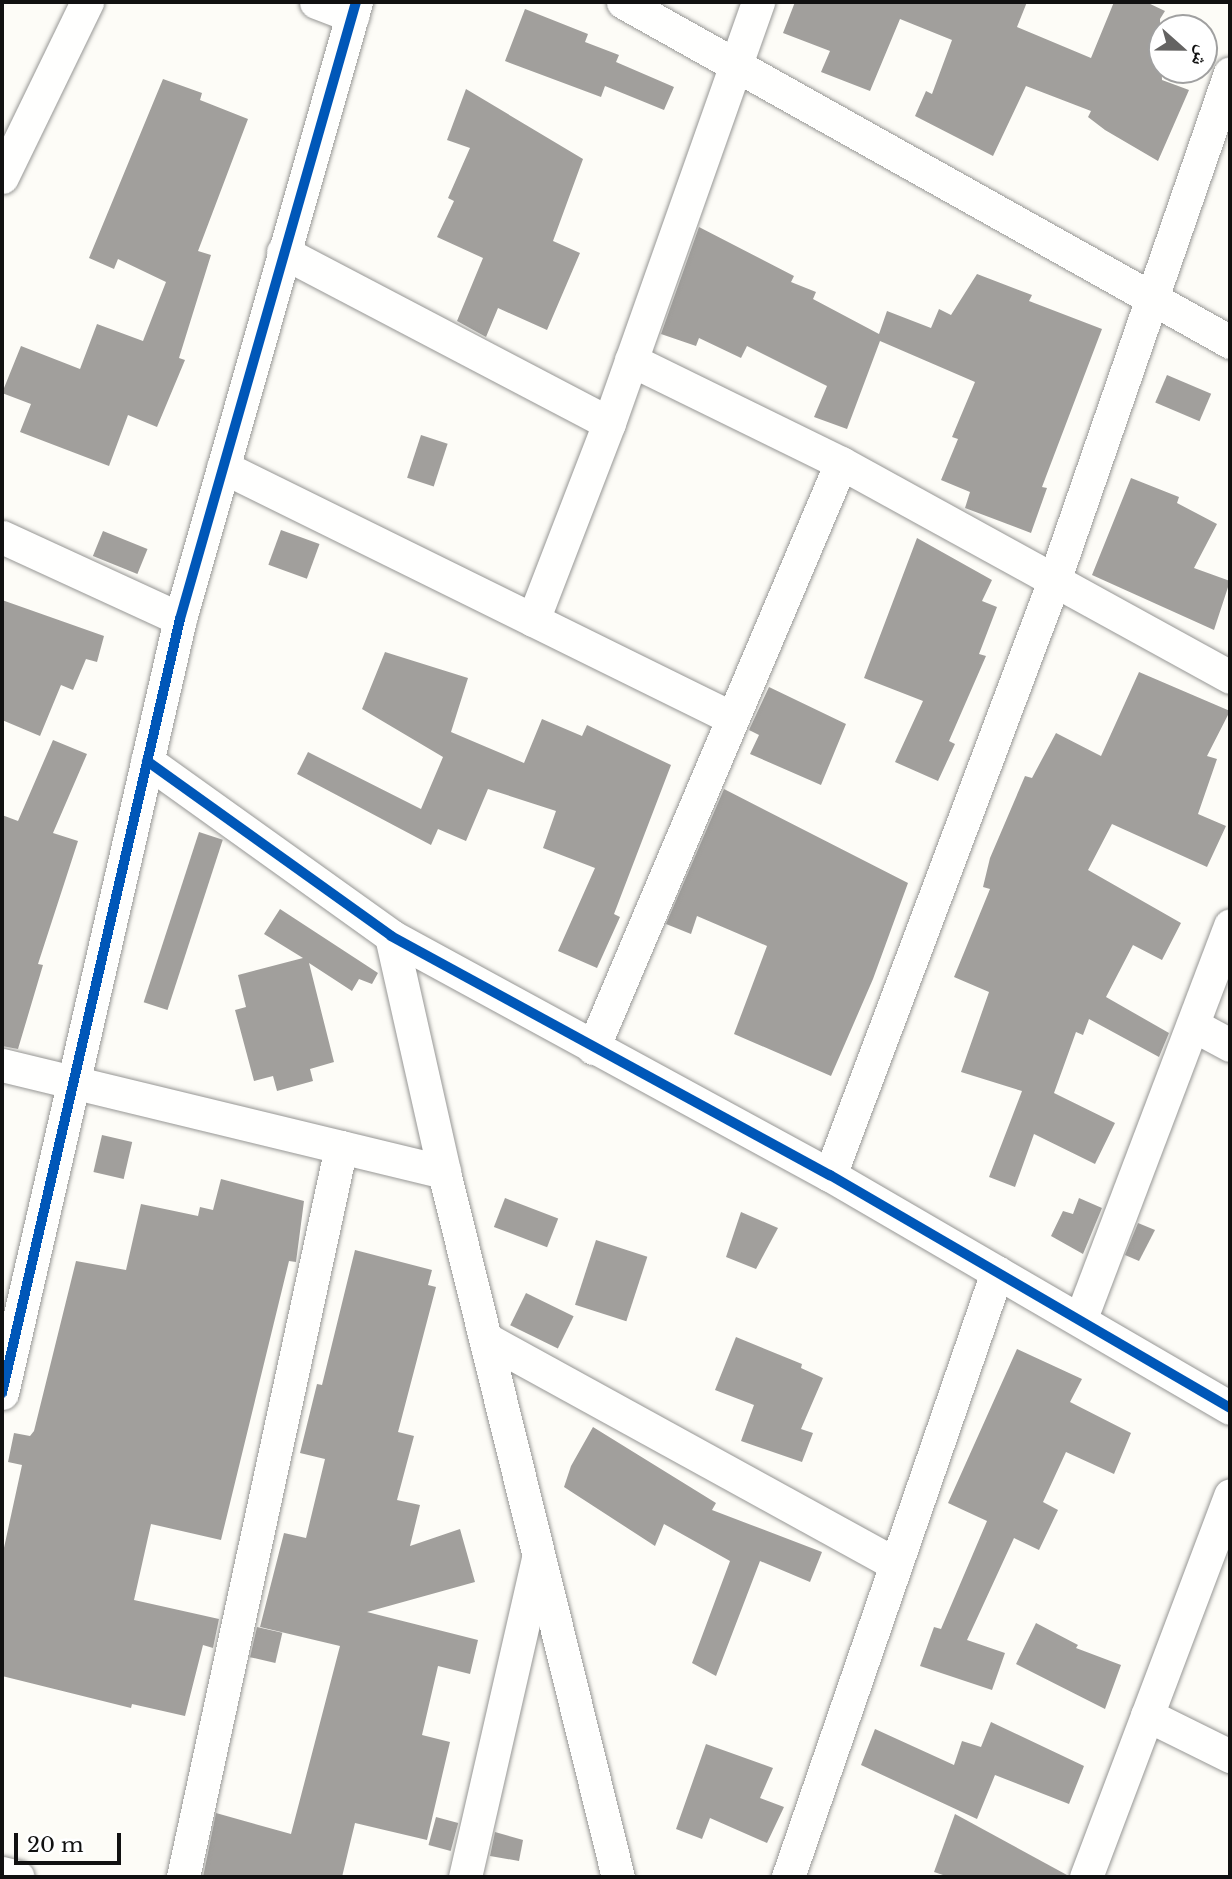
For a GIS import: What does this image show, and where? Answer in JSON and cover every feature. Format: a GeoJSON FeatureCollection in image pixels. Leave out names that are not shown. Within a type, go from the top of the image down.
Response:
{"type":"FeatureCollection","features":[{"type":"Feature","properties":{"kind":"street"},"geometry":{"type":"LineString","coordinates":[[2,177],[87,2]]}},
{"type":"Feature","properties":{"kind":"street"},"geometry":{"type":"LineString","coordinates":[[2,1393],[180,619],[354,9],[316,2]]}},
{"type":"Feature","properties":{"kind":"street"},"geometry":{"type":"LineString","coordinates":[[623,2],[1230,342]]}},
{"type":"Feature","properties":{"kind":"street"},"geometry":{"type":"LineString","coordinates":[[533,620],[609,423],[758,2]]}},
{"type":"Feature","properties":{"kind":"street"},"geometry":{"type":"LineString","coordinates":[[830,1175],[1055,578],[1230,73]]}},
{"type":"Feature","properties":{"kind":"street"},"geometry":{"type":"LineString","coordinates":[[283,252],[609,423]]}},
{"type":"Feature","properties":{"kind":"street"},"geometry":{"type":"LineString","coordinates":[[631,360],[841,463],[1055,578],[1230,677]]}},
{"type":"Feature","properties":{"kind":"street"},"geometry":{"type":"LineString","coordinates":[[593,1048],[730,718],[841,463]]}},
{"type":"Feature","properties":{"kind":"street"},"geometry":{"type":"LineString","coordinates":[[223,467],[730,718]]}},
{"type":"Feature","properties":{"kind":"street"},"geometry":{"type":"LineString","coordinates":[[2,537],[180,619]]}},
{"type":"Feature","properties":{"kind":"street"},"geometry":{"type":"LineString","coordinates":[[147,761],[391,936],[830,1175],[1081,1318],[1230,1408]]}},
{"type":"Feature","properties":{"kind":"street"},"geometry":{"type":"LineString","coordinates":[[1081,1318],[1230,925]]}},
{"type":"Feature","properties":{"kind":"street"},"geometry":{"type":"LineString","coordinates":[[391,936],[443,1172],[488,1340],[618,1877]]}},
{"type":"Feature","properties":{"kind":"street"},"geometry":{"type":"LineString","coordinates":[[1193,1025],[1230,1045]]}},
{"type":"Feature","properties":{"kind":"street"},"geometry":{"type":"LineString","coordinates":[[2,1065],[443,1172]]}},
{"type":"Feature","properties":{"kind":"street"},"geometry":{"type":"LineString","coordinates":[[183,1877],[341,1147]]}},
{"type":"Feature","properties":{"kind":"street"},"geometry":{"type":"LineString","coordinates":[[788,1877],[998,1272]]}},
{"type":"Feature","properties":{"kind":"street"},"geometry":{"type":"LineString","coordinates":[[488,1340],[896,1564]]}},
{"type":"Feature","properties":{"kind":"street"},"geometry":{"type":"LineString","coordinates":[[1086,1877],[1230,1495]]}},
{"type":"Feature","properties":{"kind":"street"},"geometry":{"type":"LineString","coordinates":[[465,1877],[540,1552]]}},
{"type":"Feature","properties":{"kind":"street"},"geometry":{"type":"LineString","coordinates":[[1147,1715],[1230,1756]]}},
{"type":"Feature","properties":{"kind":"street"},"geometry":{"type":"LineString","coordinates":[[2,1873],[18,1877]]}},
{"type":"Feature","properties":{"kind":"building"},"geometry":{"type":"Polygon","coordinates":[[[795,2],[1027,2],[1017,27],[1091,58],[1114,2],[1146,2],[1165,11],[1163,14],[1148,14],[1148,84],[1173,84],[1189,90],[1158,161],[1105,130],[1088,117],[1091,111],[1026,86],[993,156],[915,116],[926,91],[932,94],[952,40],[900,19],[870,91],[821,72],[830,51],[783,33],[795,2]]]}},
{"type":"Feature","properties":{"kind":"building"},"geometry":{"type":"Polygon","coordinates":[[[525,9],[588,34],[585,42],[619,55],[616,62],[674,87],[664,110],[605,86],[601,97],[505,61],[525,9]]]}},
{"type":"Feature","properties":{"kind":"building"},"geometry":{"type":"Polygon","coordinates":[[[163,79],[202,93],[200,100],[248,119],[198,251],[211,255],[179,358],[185,360],[157,427],[128,415],[109,466],[20,432],[31,404],[2,393],[21,346],[80,369],[97,324],[143,341],[166,282],[118,259],[114,269],[89,258],[163,79]]]}},
{"type":"Feature","properties":{"kind":"building"},"geometry":{"type":"Polygon","coordinates":[[[466,89],[583,159],[553,241],[580,253],[547,330],[498,308],[486,337],[457,321],[483,258],[437,237],[454,201],[448,198],[470,148],[447,140],[466,89]]]}},
{"type":"Feature","properties":{"kind":"building"},"geometry":{"type":"Polygon","coordinates":[[[699,227],[794,276],[791,282],[816,292],[813,299],[879,334],[887,311],[931,328],[939,309],[951,315],[977,274],[1032,295],[1029,301],[1102,329],[1042,487],[1047,488],[1031,533],[965,508],[970,492],[941,480],[958,439],[952,437],[975,382],[880,341],[847,429],[814,417],[827,386],[747,346],[741,358],[699,338],[696,346],[661,334],[699,227]]]}},
{"type":"Feature","properties":{"kind":"building"},"geometry":{"type":"Polygon","coordinates":[[[1167,375],[1211,394],[1199,421],[1155,403],[1167,375]]]}},
{"type":"Feature","properties":{"kind":"building"},"geometry":{"type":"Polygon","coordinates":[[[421,435],[448,444],[434,486],[407,478],[421,435]]]}},
{"type":"Feature","properties":{"kind":"building"},"geometry":{"type":"Polygon","coordinates":[[[1131,478],[1179,497],[1177,503],[1217,524],[1194,568],[1230,581],[1214,630],[1092,575],[1131,478]]]}},
{"type":"Feature","properties":{"kind":"building"},"geometry":{"type":"Polygon","coordinates":[[[281,530],[320,544],[307,579],[268,565],[281,530]]]}},
{"type":"Feature","properties":{"kind":"building"},"geometry":{"type":"Polygon","coordinates":[[[103,531],[148,549],[137,574],[93,556],[103,531]]]}},
{"type":"Feature","properties":{"kind":"building"},"geometry":{"type":"Polygon","coordinates":[[[917,538],[992,580],[982,601],[997,607],[979,654],[986,656],[949,741],[955,744],[938,781],[895,762],[923,701],[864,678],[917,538]]]}},
{"type":"Feature","properties":{"kind":"building"},"geometry":{"type":"Polygon","coordinates":[[[2,600],[104,636],[97,662],[86,659],[73,690],[61,685],[40,736],[2,720],[2,600]]]}},
{"type":"Feature","properties":{"kind":"building"},"geometry":{"type":"Polygon","coordinates":[[[385,652],[468,678],[451,732],[524,763],[542,719],[582,736],[587,725],[671,765],[614,914],[620,917],[597,968],[558,951],[595,868],[543,848],[556,811],[488,789],[466,841],[438,829],[431,845],[297,774],[308,752],[421,809],[443,757],[362,709],[385,652]]]}},
{"type":"Feature","properties":{"kind":"building"},"geometry":{"type":"Polygon","coordinates":[[[1139,672],[1230,711],[1207,756],[1217,759],[1198,814],[1226,826],[1207,867],[1112,824],[1088,870],[1181,923],[1162,960],[1133,945],[1106,997],[1169,1033],[1159,1057],[1089,1019],[1083,1035],[1076,1032],[1054,1093],[1115,1123],[1095,1164],[1034,1134],[1015,1187],[989,1177],[1022,1091],[961,1072],[989,992],[954,977],[990,889],[983,887],[990,858],[1025,776],[1032,778],[1056,733],[1101,756],[1139,672]]]}},
{"type":"Feature","properties":{"kind":"building"},"geometry":{"type":"Polygon","coordinates":[[[769,687],[846,724],[821,785],[750,754],[759,735],[749,730],[769,687]]]}},
{"type":"Feature","properties":{"kind":"building"},"geometry":{"type":"Polygon","coordinates":[[[53,740],[87,754],[53,833],[78,841],[38,964],[43,965],[18,1049],[2,1046],[2,815],[18,821],[53,740]]]}},
{"type":"Feature","properties":{"kind":"building"},"geometry":{"type":"Polygon","coordinates":[[[724,789],[908,883],[873,979],[831,1076],[734,1034],[767,946],[697,916],[691,934],[666,924],[724,789]]]}},
{"type":"Feature","properties":{"kind":"building"},"geometry":{"type":"Polygon","coordinates":[[[199,832],[223,840],[167,1010],[144,1002],[199,832]]]}},
{"type":"Feature","properties":{"kind":"building"},"geometry":{"type":"Polygon","coordinates":[[[280,909],[378,973],[372,984],[359,979],[352,991],[309,963],[334,1062],[310,1069],[313,1081],[277,1091],[273,1076],[254,1081],[235,1010],[246,1007],[238,975],[303,958],[264,934],[280,909]]]}},
{"type":"Feature","properties":{"kind":"building"},"geometry":{"type":"Polygon","coordinates":[[[102,1135],[132,1142],[124,1179],[93,1172],[102,1135]]]}},
{"type":"Feature","properties":{"kind":"building"},"geometry":{"type":"Polygon","coordinates":[[[221,1179],[304,1201],[296,1262],[289,1261],[221,1540],[151,1524],[134,1600],[219,1619],[213,1648],[203,1645],[185,1716],[132,1704],[131,1708],[2,1676],[2,1557],[22,1465],[8,1462],[14,1433],[30,1436],[34,1431],[76,1261],[126,1270],[141,1204],[198,1216],[200,1207],[213,1210],[221,1179]]]}},
{"type":"Feature","properties":{"kind":"building"},"geometry":{"type":"Polygon","coordinates":[[[505,1198],[558,1218],[547,1247],[494,1227],[505,1198]]]}},
{"type":"Feature","properties":{"kind":"building"},"geometry":{"type":"Polygon","coordinates":[[[1079,1198],[1102,1208],[1083,1254],[1051,1236],[1063,1211],[1073,1214],[1079,1198]]]}},
{"type":"Feature","properties":{"kind":"building"},"geometry":{"type":"Polygon","coordinates":[[[741,1212],[778,1228],[756,1269],[726,1257],[741,1212]]]}},
{"type":"Feature","properties":{"kind":"building"},"geometry":{"type":"Polygon","coordinates":[[[1138,1223],[1155,1230],[1139,1261],[1125,1255],[1138,1223]]]}},
{"type":"Feature","properties":{"kind":"building"},"geometry":{"type":"Polygon","coordinates":[[[596,1240],[647,1257],[626,1321],[575,1305],[596,1240]]]}},
{"type":"Feature","properties":{"kind":"building"},"geometry":{"type":"Polygon","coordinates":[[[355,1250],[432,1270],[428,1285],[436,1287],[398,1432],[414,1436],[397,1500],[420,1505],[410,1546],[460,1529],[475,1582],[367,1612],[478,1640],[470,1674],[438,1666],[422,1735],[450,1742],[427,1840],[355,1823],[342,1877],[203,1877],[216,1813],[291,1834],[340,1646],[260,1627],[284,1533],[306,1538],[325,1459],[300,1453],[317,1384],[322,1385],[355,1250]]]}},
{"type":"Feature","properties":{"kind":"building"},"geometry":{"type":"Polygon","coordinates":[[[526,1293],[574,1316],[558,1349],[510,1325],[526,1293]]]}},
{"type":"Feature","properties":{"kind":"building"},"geometry":{"type":"Polygon","coordinates":[[[736,1337],[802,1364],[801,1368],[823,1378],[801,1429],[813,1433],[802,1462],[741,1441],[754,1405],[715,1390],[736,1337]]]}},
{"type":"Feature","properties":{"kind":"building"},"geometry":{"type":"Polygon","coordinates":[[[1017,1349],[1082,1379],[1070,1402],[1131,1433],[1114,1474],[1066,1452],[1043,1502],[1058,1510],[1039,1550],[1014,1538],[967,1640],[1005,1653],[992,1690],[920,1666],[934,1627],[941,1629],[987,1521],[948,1503],[1017,1349]]]}},
{"type":"Feature","properties":{"kind":"building"},"geometry":{"type":"Polygon","coordinates":[[[593,1427],[716,1503],[712,1510],[822,1552],[810,1582],[760,1561],[716,1676],[692,1663],[730,1561],[664,1524],[655,1546],[564,1487],[571,1466],[593,1427]]]}},
{"type":"Feature","properties":{"kind":"building"},"geometry":{"type":"Polygon","coordinates":[[[1036,1623],[1078,1645],[1076,1648],[1121,1665],[1105,1709],[1016,1664],[1036,1623]]]}},
{"type":"Feature","properties":{"kind":"building"},"geometry":{"type":"Polygon","coordinates":[[[257,1627],[282,1633],[275,1663],[250,1657],[257,1627]]]}},
{"type":"Feature","properties":{"kind":"building"},"geometry":{"type":"Polygon","coordinates":[[[991,1722],[1084,1766],[1069,1804],[995,1775],[977,1819],[861,1765],[875,1729],[954,1765],[962,1741],[981,1747],[991,1722]]]}},
{"type":"Feature","properties":{"kind":"building"},"geometry":{"type":"Polygon","coordinates":[[[706,1744],[773,1768],[760,1798],[784,1807],[767,1843],[710,1818],[702,1839],[676,1829],[706,1744]]]}},
{"type":"Feature","properties":{"kind":"building"},"geometry":{"type":"Polygon","coordinates":[[[955,1814],[1067,1877],[949,1877],[934,1872],[955,1814]]]}},
{"type":"Feature","properties":{"kind":"building"},"geometry":{"type":"Polygon","coordinates":[[[436,1817],[458,1823],[451,1851],[428,1845],[436,1817]]]}},
{"type":"Feature","properties":{"kind":"building"},"geometry":{"type":"Polygon","coordinates":[[[495,1832],[523,1840],[519,1861],[490,1856],[495,1832]]]}},
{"type":"Feature","properties":{"kind":"cycle path"},"geometry":{"type":"LineString","coordinates":[[2,1393],[180,619],[356,2]]}},
{"type":"Feature","properties":{"kind":"cycle path"},"geometry":{"type":"LineString","coordinates":[[147,761],[391,936],[830,1175],[1230,1408]]}}]}
